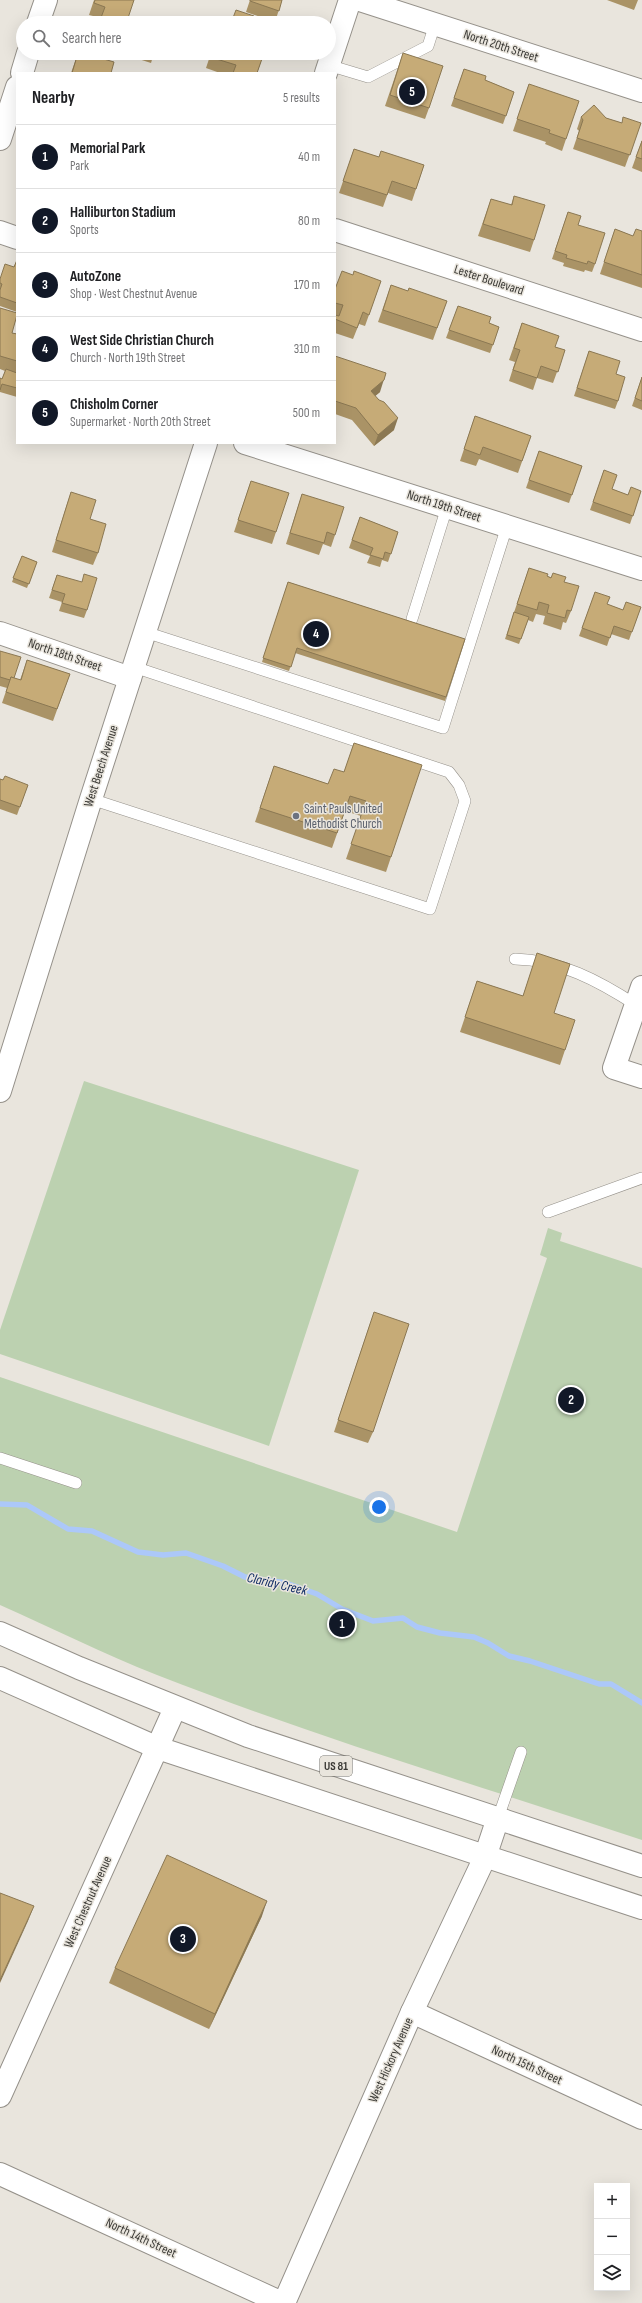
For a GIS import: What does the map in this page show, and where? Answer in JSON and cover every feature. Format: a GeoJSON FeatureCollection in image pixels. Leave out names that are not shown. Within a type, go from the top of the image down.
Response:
{"type":"FeatureCollection","features":[{"type":"Feature","properties":{"kind":"street"},"geometry":{"type":"LineString","coordinates":[[40,16],[46,0]]}},
{"type":"Feature","properties":{"kind":"street"},"geometry":{"type":"LineString","coordinates":[[336,42],[350,0]]}},
{"type":"Feature","properties":{"kind":"street","name":"North 20th Street"},"geometry":{"type":"LineString","coordinates":[[360,0],[642,91]]}},
{"type":"Feature","properties":{"kind":"street"},"geometry":{"type":"LineString","coordinates":[[22,72],[26,60]]}},
{"type":"Feature","properties":{"kind":"street"},"geometry":{"type":"LineString","coordinates":[[0,139],[16,90]]}},
{"type":"Feature","properties":{"kind":"street","name":"Lester Boulevard"},"geometry":{"type":"LineString","coordinates":[[336,230],[642,330]]}},
{"type":"Feature","properties":{"kind":"street"},"geometry":{"type":"LineString","coordinates":[[0,232],[16,238]]}},
{"type":"Feature","properties":{"kind":"street","name":"West Beech Avenue"},"geometry":{"type":"LineString","coordinates":[[0,1091],[7,1047],[91,799],[206,444]]}},
{"type":"Feature","properties":{"kind":"street","name":"North 19th Street"},"geometry":{"type":"LineString","coordinates":[[248,444],[642,569]]}},
{"type":"Feature","properties":{"kind":"street","name":"North 18th Street"},"geometry":{"type":"LineString","coordinates":[[0,633],[132,673]]}},
{"type":"Feature","properties":{"kind":"street"},"geometry":{"type":"LineString","coordinates":[[639,996],[614,1068],[642,1077]]}},
{"type":"Feature","properties":{"kind":"street","name":"US 81"},"geometry":{"type":"LineString","coordinates":[[0,1633],[175,1708],[278,1747],[642,1866]]}},
{"type":"Feature","properties":{"kind":"street"},"geometry":{"type":"LineString","coordinates":[[5,1683],[158,1748],[642,1908]]}},
{"type":"Feature","properties":{"kind":"street","name":"West Chestnut Avenue"},"geometry":{"type":"LineString","coordinates":[[0,2096],[175,1708]]}},
{"type":"Feature","properties":{"kind":"street","name":"West Hickory Avenue"},"geometry":{"type":"LineString","coordinates":[[283,2303],[412,2012],[485,1857],[498,1818]]}},
{"type":"Feature","properties":{"kind":"street","name":"North 15th Street"},"geometry":{"type":"LineString","coordinates":[[412,2012],[642,2118]]}},
{"type":"Feature","properties":{"kind":"street","name":"North 14th Street"},"geometry":{"type":"LineString","coordinates":[[0,2174],[283,2303]]}},
{"type":"Feature","properties":{"kind":"lane"},"geometry":{"type":"LineString","coordinates":[[327,69],[368,77],[428,46],[435,24]]}},
{"type":"Feature","properties":{"kind":"lane"},"geometry":{"type":"LineString","coordinates":[[412,619],[447,507]]}},
{"type":"Feature","properties":{"kind":"lane"},"geometry":{"type":"LineString","coordinates":[[145,632],[443,728],[507,526]]}},
{"type":"Feature","properties":{"kind":"lane"},"geometry":{"type":"LineString","coordinates":[[91,799],[430,909],[465,801],[460,785],[449,772],[132,673]]}},
{"type":"Feature","properties":{"kind":"lane"},"geometry":{"type":"LineString","coordinates":[[515,959],[542,962],[575,972],[639,996]]}},
{"type":"Feature","properties":{"kind":"lane"},"geometry":{"type":"LineString","coordinates":[[548,1212],[642,1178]]}},
{"type":"Feature","properties":{"kind":"lane"},"geometry":{"type":"LineString","coordinates":[[0,1458],[76,1483]]}},
{"type":"Feature","properties":{"kind":"lane"},"geometry":{"type":"LineString","coordinates":[[498,1818],[521,1752]]}},
{"type":"Feature","properties":{"kind":"green space"},"geometry":{"type":"Polygon","coordinates":[[[84,1081],[359,1170],[269,1446],[0,1354],[0,1330],[84,1081]]]}},
{"type":"Feature","properties":{"kind":"green space"},"geometry":{"type":"Polygon","coordinates":[[[548,1228],[562,1233],[560,1241],[642,1268],[642,1840],[338,1740],[217,1698],[137,1667],[0,1605],[0,1377],[457,1532],[547,1258],[540,1255],[548,1228]]]}},
{"type":"Feature","properties":{"kind":"building"},"geometry":{"type":"Polygon","coordinates":[[[95,0],[134,0],[129,16],[102,16],[105,7],[94,3],[95,0]]]}},
{"type":"Feature","properties":{"kind":"building"},"geometry":{"type":"Polygon","coordinates":[[[250,0],[282,0],[279,11],[250,0]]]}},
{"type":"Feature","properties":{"kind":"building"},"geometry":{"type":"Polygon","coordinates":[[[236,10],[254,16],[234,16],[236,10]]]}},
{"type":"Feature","properties":{"kind":"building"},"geometry":{"type":"Polygon","coordinates":[[[403,53],[443,66],[429,108],[390,95],[403,53]]]}},
{"type":"Feature","properties":{"kind":"building"},"geometry":{"type":"Polygon","coordinates":[[[76,60],[107,60],[114,62],[111,72],[72,72],[76,60]]]}},
{"type":"Feature","properties":{"kind":"building"},"geometry":{"type":"Polygon","coordinates":[[[220,60],[262,60],[257,72],[233,72],[236,65],[220,60]]]}},
{"type":"Feature","properties":{"kind":"building"},"geometry":{"type":"Polygon","coordinates":[[[464,69],[486,76],[485,80],[514,92],[506,116],[454,98],[464,69]]]}},
{"type":"Feature","properties":{"kind":"building"},"geometry":{"type":"Polygon","coordinates":[[[529,84],[579,101],[566,139],[549,133],[550,130],[517,119],[529,84]]]}},
{"type":"Feature","properties":{"kind":"building"},"geometry":{"type":"Polygon","coordinates":[[[594,105],[606,118],[622,123],[623,117],[641,123],[630,155],[577,138],[583,120],[581,117],[594,105]]]}},
{"type":"Feature","properties":{"kind":"building"},"geometry":{"type":"Polygon","coordinates":[[[642,141],[642,159],[636,157],[642,141]]]}},
{"type":"Feature","properties":{"kind":"building"},"geometry":{"type":"Polygon","coordinates":[[[354,149],[379,157],[381,151],[424,165],[416,189],[392,181],[387,195],[343,181],[354,149]]]}},
{"type":"Feature","properties":{"kind":"building"},"geometry":{"type":"Polygon","coordinates":[[[514,196],[545,205],[534,240],[483,224],[491,199],[512,205],[514,196]]]}},
{"type":"Feature","properties":{"kind":"building"},"geometry":{"type":"Polygon","coordinates":[[[568,212],[581,216],[578,225],[605,233],[595,264],[588,261],[587,264],[566,258],[567,255],[555,251],[568,212]]]}},
{"type":"Feature","properties":{"kind":"building"},"geometry":{"type":"Polygon","coordinates":[[[615,229],[633,236],[636,229],[642,231],[642,275],[604,262],[615,229]]]}},
{"type":"Feature","properties":{"kind":"building"},"geometry":{"type":"Polygon","coordinates":[[[16,262],[16,303],[0,297],[2,284],[0,283],[0,279],[5,264],[14,267],[16,262]]]}},
{"type":"Feature","properties":{"kind":"building"},"geometry":{"type":"Polygon","coordinates":[[[342,271],[353,275],[354,271],[381,281],[369,315],[363,312],[357,328],[336,319],[336,315],[339,316],[343,305],[336,303],[336,286],[342,271]]]}},
{"type":"Feature","properties":{"kind":"building"},"geometry":{"type":"Polygon","coordinates":[[[391,285],[408,291],[409,288],[447,301],[437,328],[383,310],[391,285]]]}},
{"type":"Feature","properties":{"kind":"building"},"geometry":{"type":"Polygon","coordinates":[[[458,306],[491,317],[489,323],[499,327],[493,345],[449,330],[458,306]]]}},
{"type":"Feature","properties":{"kind":"building"},"geometry":{"type":"Polygon","coordinates":[[[0,308],[16,313],[12,333],[16,334],[16,361],[0,356],[0,308]]]}},
{"type":"Feature","properties":{"kind":"building"},"geometry":{"type":"Polygon","coordinates":[[[522,323],[559,336],[555,347],[565,350],[558,372],[541,366],[537,378],[513,370],[520,350],[514,348],[522,323]]]}},
{"type":"Feature","properties":{"kind":"building"},"geometry":{"type":"Polygon","coordinates":[[[589,351],[620,361],[616,374],[625,377],[618,401],[577,388],[589,351]]]}},
{"type":"Feature","properties":{"kind":"building"},"geometry":{"type":"Polygon","coordinates":[[[336,356],[386,373],[384,380],[371,391],[379,400],[384,402],[398,418],[378,435],[356,408],[336,401],[336,356]]]}},
{"type":"Feature","properties":{"kind":"building"},"geometry":{"type":"Polygon","coordinates":[[[6,369],[16,373],[16,388],[2,384],[0,390],[0,378],[2,379],[6,369]]]}},
{"type":"Feature","properties":{"kind":"building"},"geometry":{"type":"Polygon","coordinates":[[[642,377],[642,401],[635,398],[642,377]]]}},
{"type":"Feature","properties":{"kind":"building"},"geometry":{"type":"Polygon","coordinates":[[[475,416],[531,436],[522,461],[483,447],[480,455],[464,449],[475,416]]]}},
{"type":"Feature","properties":{"kind":"building"},"geometry":{"type":"Polygon","coordinates":[[[539,451],[582,466],[572,495],[529,480],[539,451]]]}},
{"type":"Feature","properties":{"kind":"building"},"geometry":{"type":"Polygon","coordinates":[[[604,470],[617,475],[612,489],[628,495],[631,487],[641,491],[633,516],[593,502],[604,470]]]}},
{"type":"Feature","properties":{"kind":"building"},"geometry":{"type":"Polygon","coordinates":[[[251,481],[289,493],[276,532],[238,520],[251,481]]]}},
{"type":"Feature","properties":{"kind":"building"},"geometry":{"type":"Polygon","coordinates":[[[71,492],[96,500],[90,519],[106,524],[98,553],[56,540],[71,492]]]}},
{"type":"Feature","properties":{"kind":"building"},"geometry":{"type":"Polygon","coordinates":[[[302,494],[344,507],[335,535],[327,532],[324,543],[290,533],[302,494]]]}},
{"type":"Feature","properties":{"kind":"building"},"geometry":{"type":"Polygon","coordinates":[[[360,517],[398,532],[391,554],[385,552],[383,559],[370,555],[373,548],[352,540],[360,517]]]}},
{"type":"Feature","properties":{"kind":"building"},"geometry":{"type":"Polygon","coordinates":[[[22,556],[37,562],[29,584],[13,578],[22,556]]]}},
{"type":"Feature","properties":{"kind":"building"},"geometry":{"type":"Polygon","coordinates":[[[529,568],[548,574],[547,576],[551,578],[553,573],[566,577],[564,582],[579,586],[571,611],[567,610],[565,618],[547,613],[549,605],[539,602],[537,610],[517,604],[529,568]]]}},
{"type":"Feature","properties":{"kind":"building"},"geometry":{"type":"Polygon","coordinates":[[[84,574],[97,578],[87,610],[62,603],[65,594],[52,590],[57,575],[82,582],[84,574]]]}},
{"type":"Feature","properties":{"kind":"building"},"geometry":{"type":"Polygon","coordinates":[[[288,582],[465,639],[446,697],[297,648],[291,667],[263,658],[288,582]]]}},
{"type":"Feature","properties":{"kind":"building"},"geometry":{"type":"Polygon","coordinates":[[[595,592],[610,597],[607,604],[623,610],[626,602],[641,607],[632,632],[614,626],[610,638],[582,628],[595,592]]]}},
{"type":"Feature","properties":{"kind":"building"},"geometry":{"type":"Polygon","coordinates":[[[514,612],[529,617],[521,639],[507,635],[514,612]]]}},
{"type":"Feature","properties":{"kind":"building"},"geometry":{"type":"Polygon","coordinates":[[[0,651],[21,657],[14,678],[11,677],[10,680],[0,677],[0,651]]]}},
{"type":"Feature","properties":{"kind":"building"},"geometry":{"type":"Polygon","coordinates":[[[27,660],[70,674],[57,709],[6,692],[11,677],[21,680],[27,660]]]}},
{"type":"Feature","properties":{"kind":"building"},"geometry":{"type":"Polygon","coordinates":[[[354,743],[422,765],[391,857],[351,844],[366,801],[350,796],[337,833],[260,808],[274,766],[328,784],[334,769],[344,772],[354,743]]]}},
{"type":"Feature","properties":{"kind":"building"},"geometry":{"type":"Polygon","coordinates":[[[5,776],[28,785],[20,807],[0,800],[0,779],[3,780],[5,776]]]}},
{"type":"Feature","properties":{"kind":"building"},"geometry":{"type":"Polygon","coordinates":[[[537,953],[570,964],[554,1013],[575,1020],[565,1050],[465,1017],[477,981],[523,996],[537,953]]]}},
{"type":"Feature","properties":{"kind":"building"},"geometry":{"type":"Polygon","coordinates":[[[374,1312],[409,1324],[373,1432],[338,1420],[374,1312]]]}},
{"type":"Feature","properties":{"kind":"building"},"geometry":{"type":"Polygon","coordinates":[[[167,1855],[267,1901],[215,2014],[115,1968],[167,1855]]]}},
{"type":"Feature","properties":{"kind":"building"},"geometry":{"type":"Polygon","coordinates":[[[0,1893],[34,1906],[0,1980],[0,1893]]]}},
{"type":"Feature","properties":{"kind":"waterway","name":"Claridy Creek"},"geometry":{"type":"LineString","coordinates":[[0,1504],[27,1505],[68,1529],[92,1531],[138,1552],[163,1555],[186,1553],[223,1566],[245,1577],[286,1583],[317,1594],[342,1609],[373,1621],[403,1618],[417,1627],[440,1633],[474,1637],[488,1643],[509,1656],[530,1661],[599,1684],[611,1684],[642,1703]]}},
{"type":"Feature","properties":{"kind":"place","name":"Chisholm Corner"},"geometry":{"type":"Point","coordinates":[412,92]}},
{"type":"Feature","properties":{"kind":"place","name":"West Side Christian Church"},"geometry":{"type":"Point","coordinates":[316,634]}},
{"type":"Feature","properties":{"kind":"place","name":"Saint Pauls United Methodist Church"},"geometry":{"type":"Point","coordinates":[296,816]}},
{"type":"Feature","properties":{"kind":"place","name":"Halliburton Stadium"},"geometry":{"type":"Point","coordinates":[571,1400]}},
{"type":"Feature","properties":{"kind":"place","name":"Memorial Park"},"geometry":{"type":"Point","coordinates":[342,1624]}},
{"type":"Feature","properties":{"kind":"place","name":"AutoZone"},"geometry":{"type":"Point","coordinates":[183,1939]}}]}
